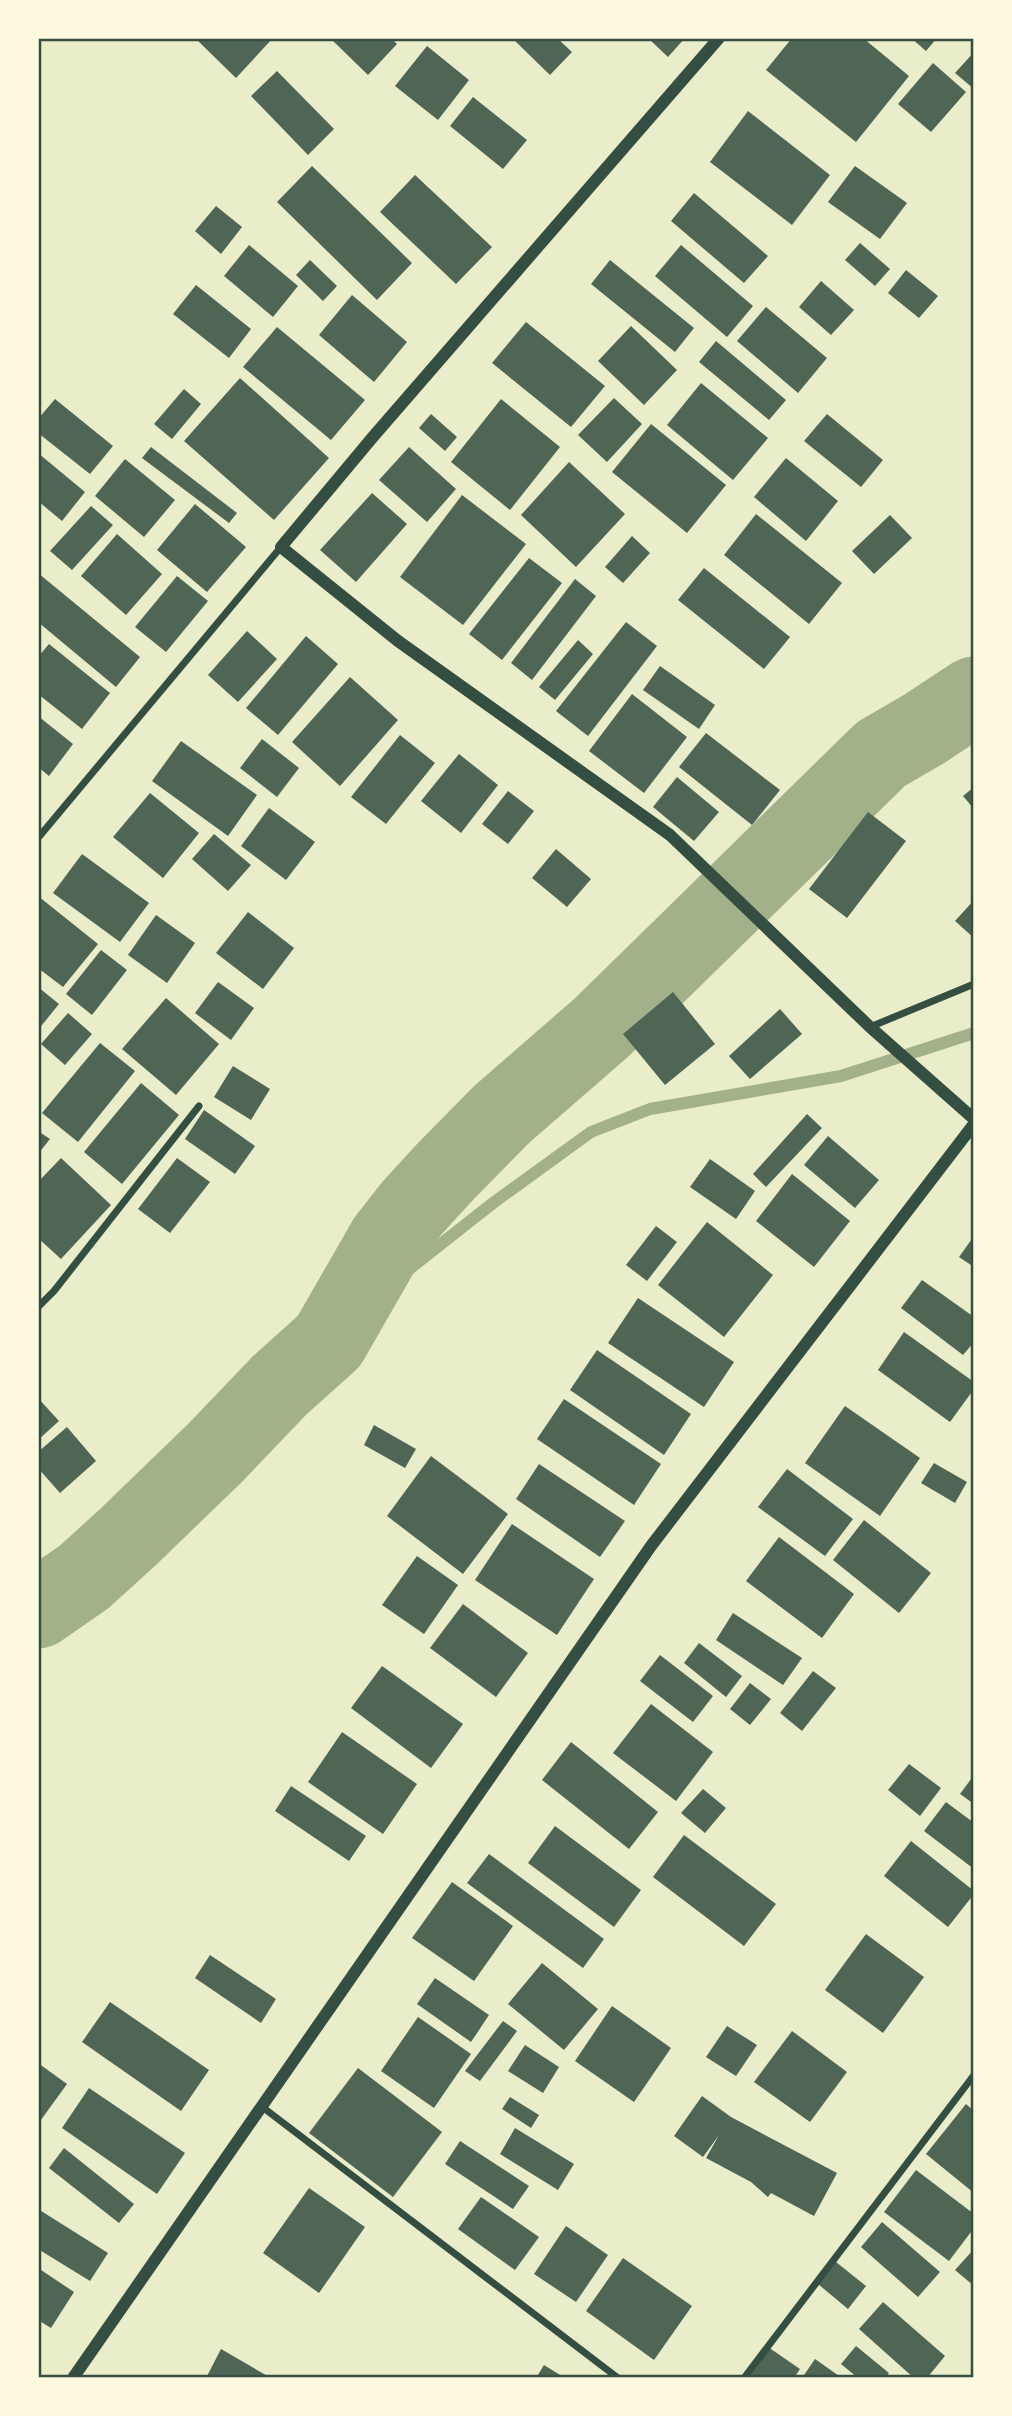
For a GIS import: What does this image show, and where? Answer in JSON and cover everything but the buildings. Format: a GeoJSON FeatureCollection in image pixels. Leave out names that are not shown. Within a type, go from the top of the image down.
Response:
{"type":"FeatureCollection","features":[{"type":"Feature","properties":{"kind":"street"},"geometry":{"type":"LineString","coordinates":[[38,838],[372,438],[719,38]]}},
{"type":"Feature","properties":{"kind":"street"},"geometry":{"type":"LineString","coordinates":[[73,2378],[651,1546],[974,1121],[870,1027],[670,835],[398,641],[281,547]]}},
{"type":"Feature","properties":{"kind":"street"},"geometry":{"type":"LineString","coordinates":[[870,1027],[974,984]]}},
{"type":"Feature","properties":{"kind":"street"},"geometry":{"type":"LineString","coordinates":[[38,1307],[54,1292],[198,1107]]}},
{"type":"Feature","properties":{"kind":"street"},"geometry":{"type":"LineString","coordinates":[[744,2378],[974,2075]]}},
{"type":"Feature","properties":{"kind":"street"},"geometry":{"type":"LineString","coordinates":[[261,2106],[618,2378]]}},
{"type":"Feature","properties":{"kind":"waterway"},"geometry":{"type":"LineString","coordinates":[[38,1609],[84,1577],[127,1538],[215,1453],[280,1385],[329,1341],[387,1240],[412,1208],[501,1115],[601,1028],[881,754],[974,696]]}},
{"type":"Feature","properties":{"kind":"waterway"},"geometry":{"type":"LineString","coordinates":[[329,1341],[384,1289],[493,1203],[591,1132],[650,1109],[841,1076],[974,1033]]}}]}
